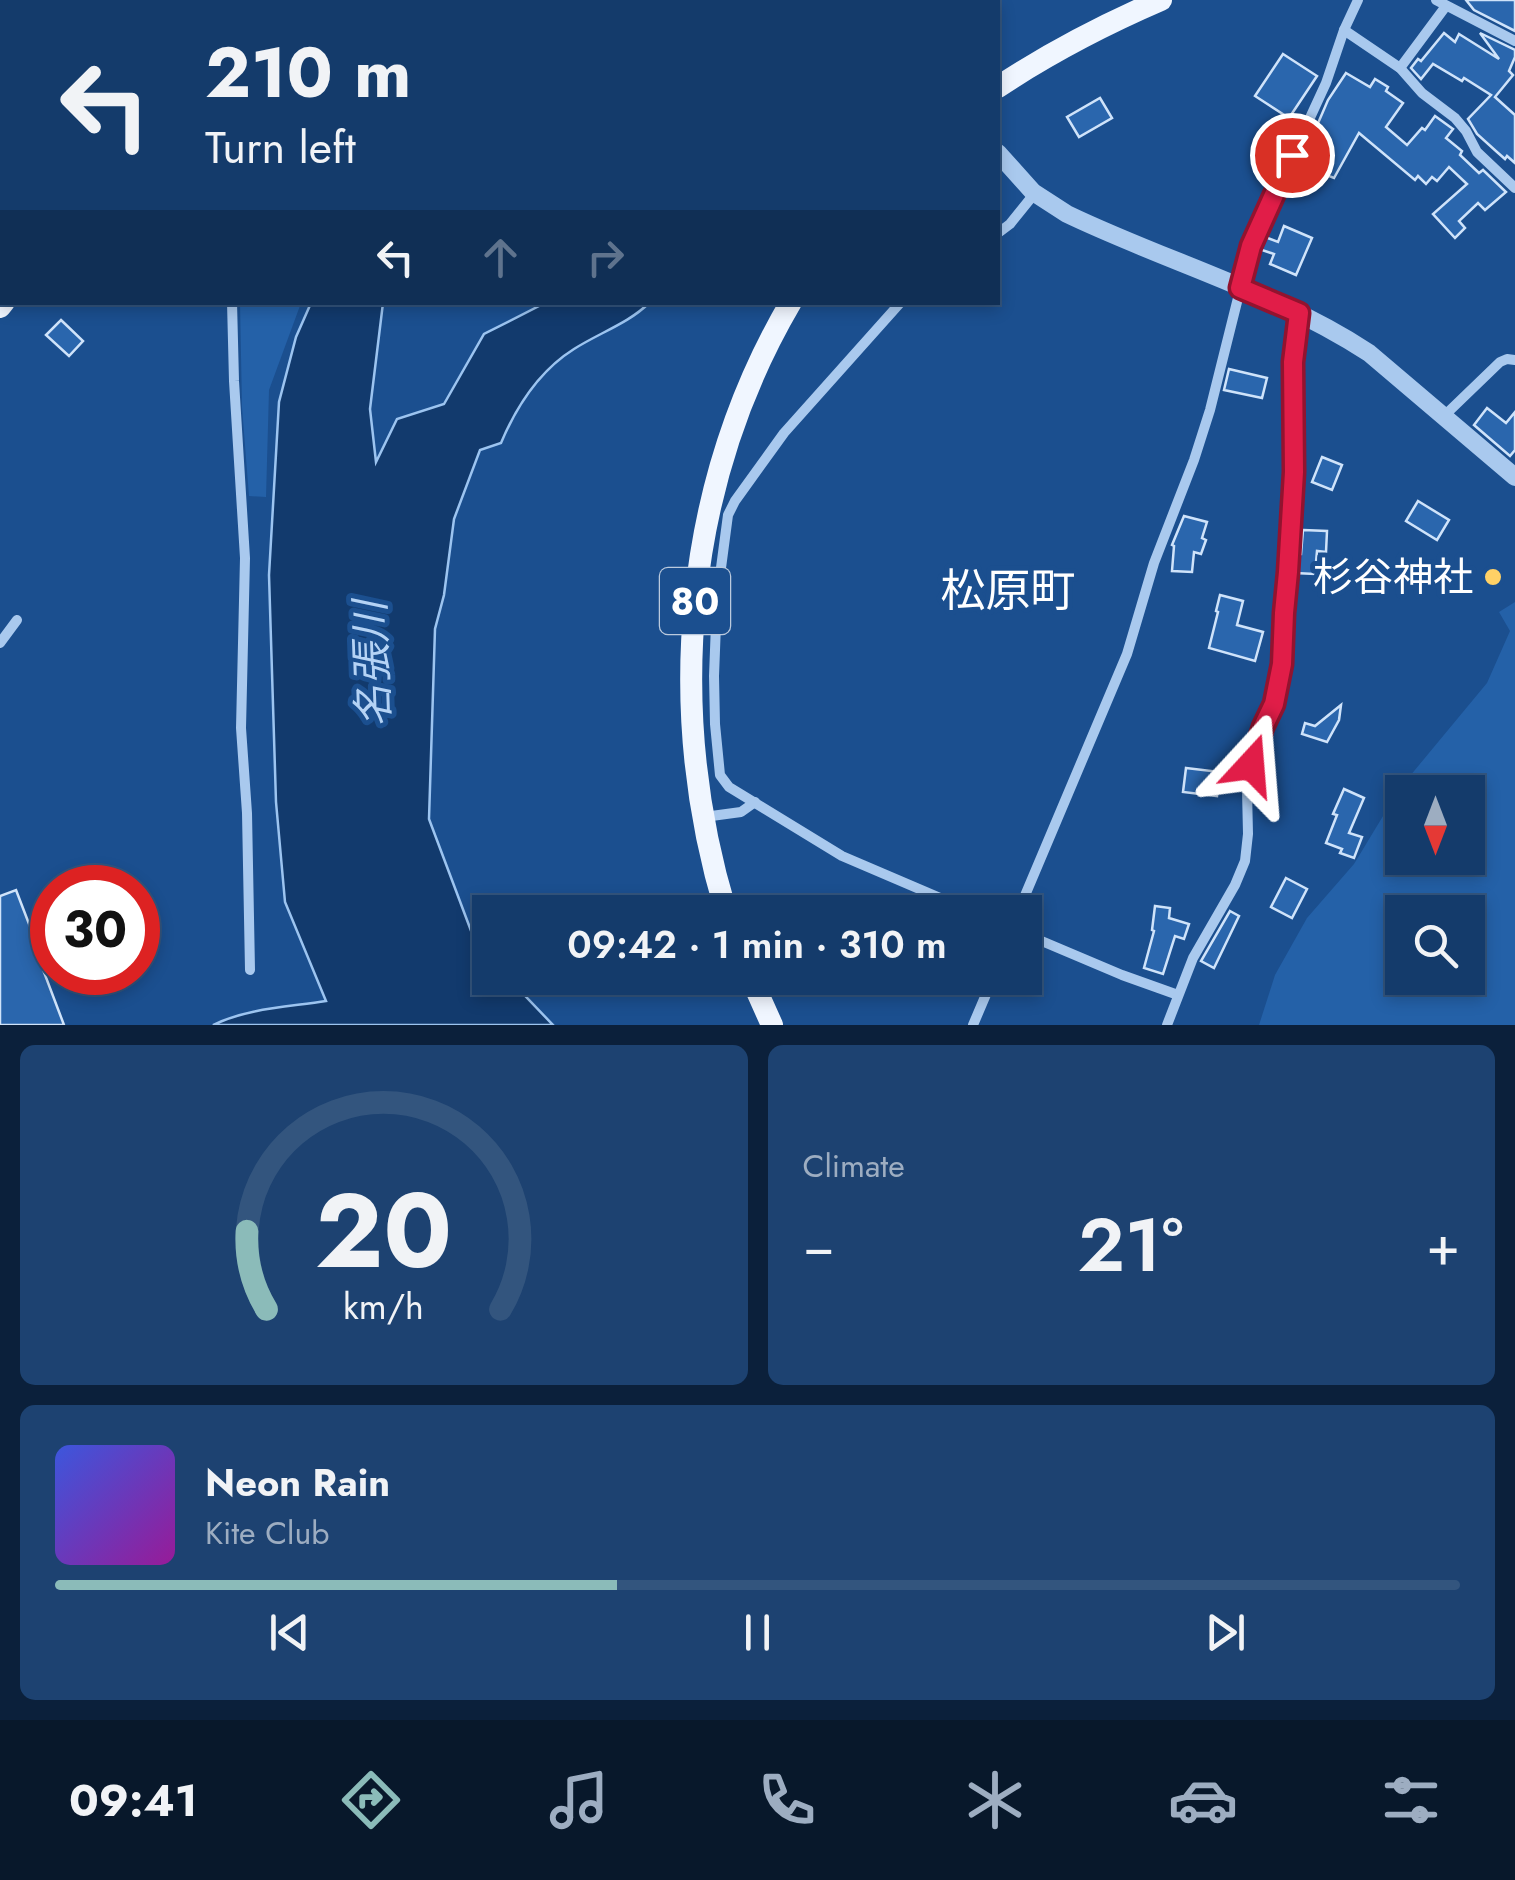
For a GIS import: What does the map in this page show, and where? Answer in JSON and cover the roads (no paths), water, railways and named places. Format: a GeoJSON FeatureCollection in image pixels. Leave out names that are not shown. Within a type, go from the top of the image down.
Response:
{"type":"FeatureCollection","features":[{"type":"Feature","properties":{"kind":"main road"},"geometry":{"type":"LineString","coordinates":[[1000,85],[1094,29],[1161,0]]}},
{"type":"Feature","properties":{"kind":"main road","name":"80"},"geometry":{"type":"LineString","coordinates":[[722,895],[702,818],[694,760],[691,672],[696,584],[704,530],[741,404],[789,305]]}},
{"type":"Feature","properties":{"kind":"main road"},"geometry":{"type":"LineString","coordinates":[[759,995],[772,1025]]}},
{"type":"Feature","properties":{"kind":"street"},"geometry":{"type":"LineString","coordinates":[[1025,895],[1127,654],[1154,562],[1210,410],[1251,246],[1326,83],[1358,0]]}},
{"type":"Feature","properties":{"kind":"street"},"geometry":{"type":"LineString","coordinates":[[1400,68],[1441,3],[1515,41]]}},
{"type":"Feature","properties":{"kind":"street"},"geometry":{"type":"LineString","coordinates":[[1344,30],[1400,68],[1422,93],[1455,118],[1476,152],[1515,188]]}},
{"type":"Feature","properties":{"kind":"street"},"geometry":{"type":"LineString","coordinates":[[1000,155],[1035,194],[1067,214],[1344,336],[1515,476]]}},
{"type":"Feature","properties":{"kind":"street"},"geometry":{"type":"LineString","coordinates":[[1000,232],[1035,194]]}},
{"type":"Feature","properties":{"kind":"street"},"geometry":{"type":"LineString","coordinates":[[232,305],[245,558],[241,728],[250,970]]}},
{"type":"Feature","properties":{"kind":"street"},"geometry":{"type":"LineString","coordinates":[[898,305],[784,433],[728,515],[716,598],[717,741],[720,775],[729,786],[842,856],[934,895]]}},
{"type":"Feature","properties":{"kind":"street"},"geometry":{"type":"LineString","coordinates":[[1167,1025],[1193,958],[1245,860],[1251,765],[1274,704],[1282,664],[1294,472],[1293,362],[1299,313]]}},
{"type":"Feature","properties":{"kind":"street"},"geometry":{"type":"LineString","coordinates":[[1444,416],[1500,362],[1515,360]]}},
{"type":"Feature","properties":{"kind":"street"},"geometry":{"type":"LineString","coordinates":[[0,643],[16,620]]}},
{"type":"Feature","properties":{"kind":"street"},"geometry":{"type":"LineString","coordinates":[[702,818],[741,812],[754,802]]}},
{"type":"Feature","properties":{"kind":"street"},"geometry":{"type":"LineString","coordinates":[[1042,941],[1178,995]]}},
{"type":"Feature","properties":{"kind":"street"},"geometry":{"type":"LineString","coordinates":[[973,1025],[986,995]]}},
{"type":"Feature","properties":{"kind":"water","name":"名張川"},"geometry":{"type":"Polygon","coordinates":[[[310,305],[383,305],[370,409],[376,462],[397,419],[444,404],[484,334],[541,305],[647,305],[561,358],[522,402],[501,443],[480,450],[454,519],[444,595],[435,629],[429,819],[472,933],[472,995],[524,995],[553,1025],[213,1025],[254,1012],[326,1001],[285,902],[276,802],[269,575],[279,402],[296,337],[310,305]]]}},
{"type":"Feature","properties":{"kind":"place","name":"杉谷神社"},"geometry":{"type":"Point","coordinates":[1493,577]}},
{"type":"Feature","properties":{"kind":"district","name":"松原町"},"geometry":{"type":"Point","coordinates":[1008,590]}}]}
